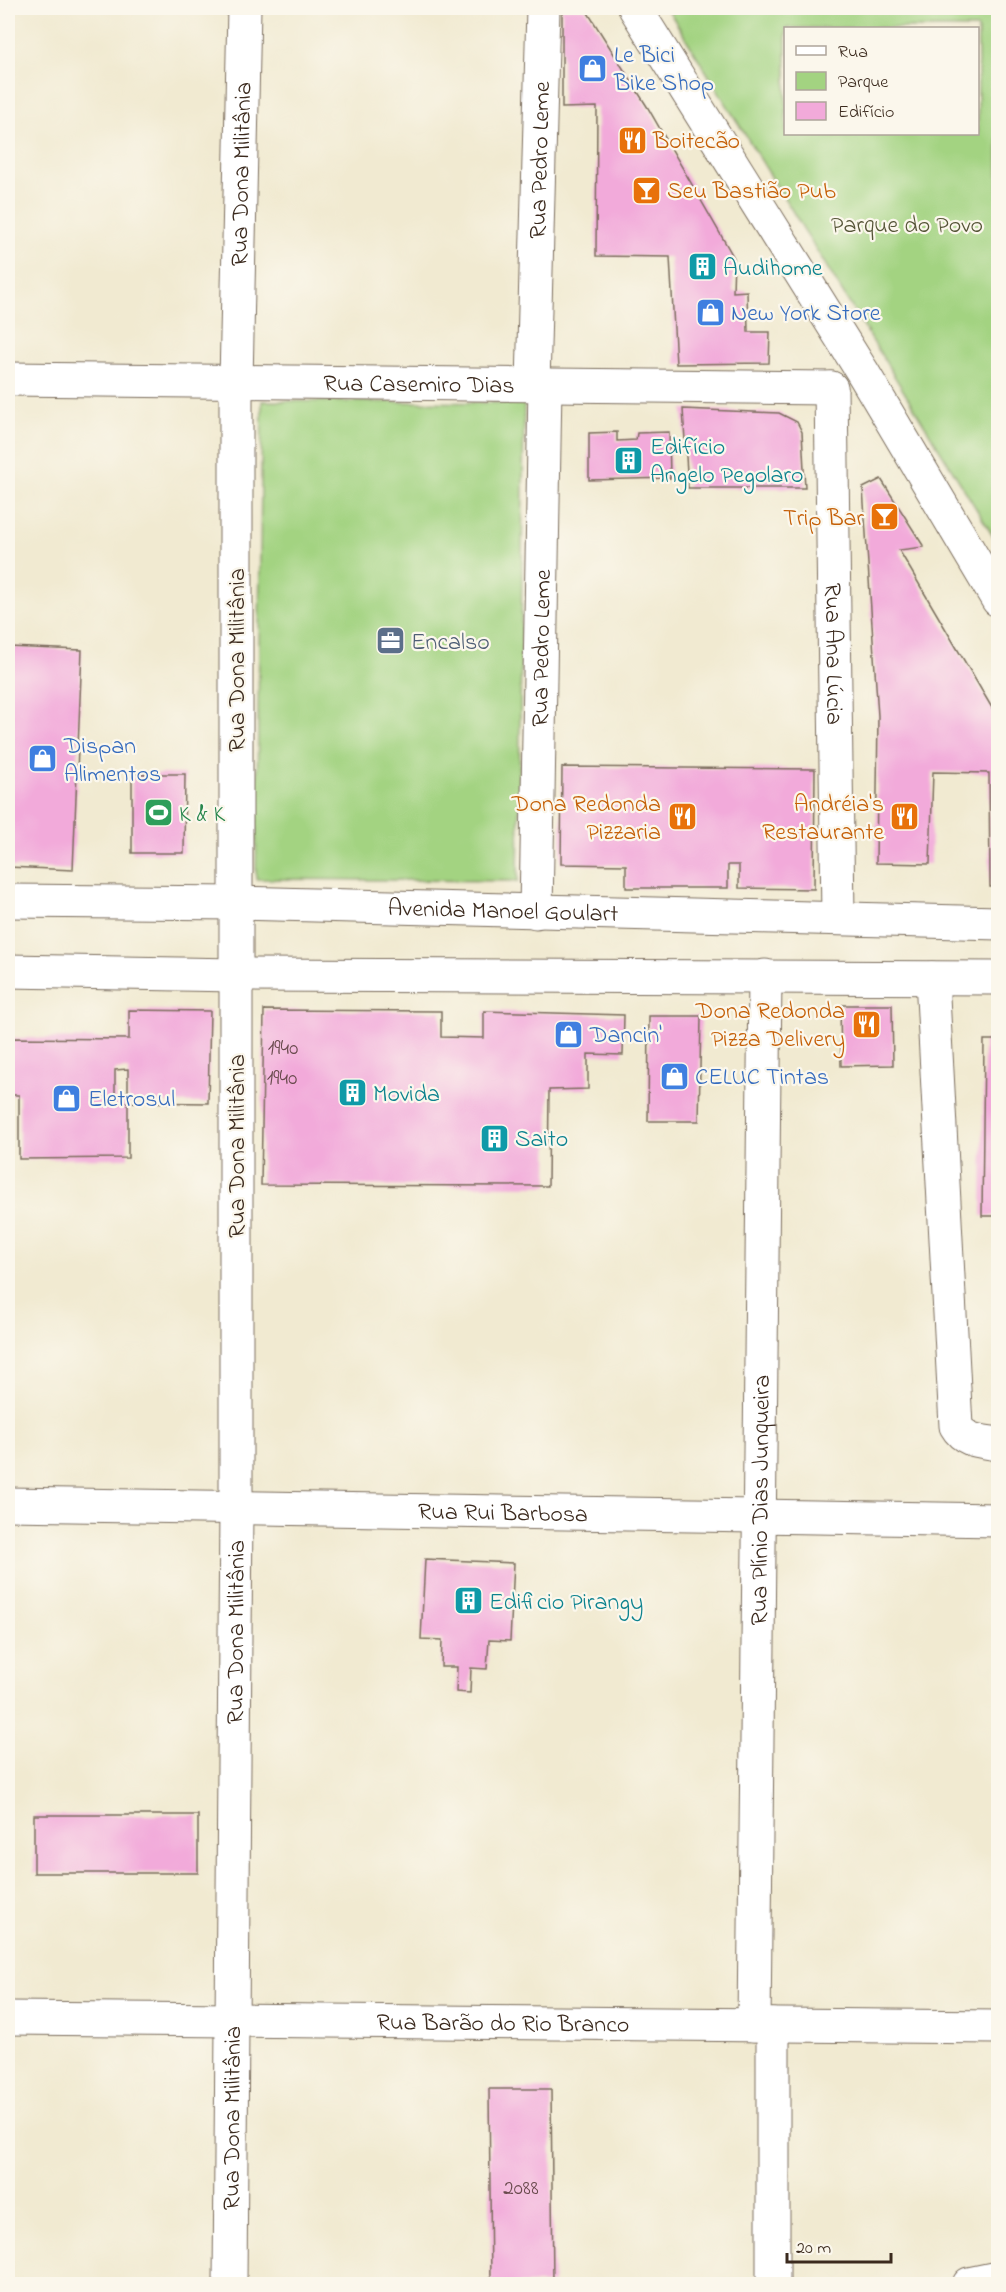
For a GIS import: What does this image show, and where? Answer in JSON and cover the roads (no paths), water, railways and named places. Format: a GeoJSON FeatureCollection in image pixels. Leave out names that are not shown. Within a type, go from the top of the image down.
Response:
{"type":"FeatureCollection","features":[{"type":"Feature","properties":{"kind":"street","name":"Rua Dona Militânia"},"geometry":{"type":"LineString","coordinates":[[230,2284],[236,1508],[236,382],[244,8]]}},
{"type":"Feature","properties":{"kind":"street","name":"Rua Pedro Leme"},"geometry":{"type":"LineString","coordinates":[[536,912],[543,8]]}},
{"type":"Feature","properties":{"kind":"street"},"geometry":{"type":"LineString","coordinates":[[635,8],[862,370],[999,600]]}},
{"type":"Feature","properties":{"kind":"street"},"geometry":{"type":"LineString","coordinates":[[831,388],[862,370]]}},
{"type":"Feature","properties":{"kind":"street","name":"Rua Casemiro Dias"},"geometry":{"type":"LineString","coordinates":[[8,379],[831,388]]}},
{"type":"Feature","properties":{"kind":"street","name":"Rua Ana Lúcia"},"geometry":{"type":"LineString","coordinates":[[831,388],[838,917]]}},
{"type":"Feature","properties":{"kind":"street","name":"Avenida Manoel Goulart"},"geometry":{"type":"LineString","coordinates":[[8,901],[237,903],[999,923]]}},
{"type":"Feature","properties":{"kind":"street"},"geometry":{"type":"LineString","coordinates":[[8,971],[236,975],[999,978]]}},
{"type":"Feature","properties":{"kind":"street","name":"Rua Plínio Dias Junqueira"},"geometry":{"type":"LineString","coordinates":[[765,976],[759,1516],[764,2025],[773,2284]]}},
{"type":"Feature","properties":{"kind":"street"},"geometry":{"type":"LineString","coordinates":[[932,978],[956,1426],[968,1439],[999,1444]]}},
{"type":"Feature","properties":{"kind":"street","name":"Rua Rui Barbosa"},"geometry":{"type":"LineString","coordinates":[[8,1504],[999,1520]]}},
{"type":"Feature","properties":{"kind":"street","name":"Rua Barão do Rio Branco"},"geometry":{"type":"LineString","coordinates":[[8,2019],[999,2027]]}},
{"type":"Feature","properties":{"kind":"street"},"geometry":{"type":"LineString","coordinates":[[969,2284],[999,2278]]}},
{"type":"Feature","properties":{"kind":"place","name":"Le Bici Bike Shop"},"geometry":{"type":"Point","coordinates":[593,68]}},
{"type":"Feature","properties":{"kind":"place","name":"Boitecão"},"geometry":{"type":"Point","coordinates":[632,140]}},
{"type":"Feature","properties":{"kind":"place","name":"Seu Bastião Pub"},"geometry":{"type":"Point","coordinates":[646,190]}},
{"type":"Feature","properties":{"kind":"place","name":"Audihome"},"geometry":{"type":"Point","coordinates":[702,267]}},
{"type":"Feature","properties":{"kind":"place","name":"New York Store"},"geometry":{"type":"Point","coordinates":[710,312]}},
{"type":"Feature","properties":{"kind":"place","name":"Edifício Angelo Pegolaro"},"geometry":{"type":"Point","coordinates":[629,460]}},
{"type":"Feature","properties":{"kind":"place","name":"Trip Bar"},"geometry":{"type":"Point","coordinates":[885,517]}},
{"type":"Feature","properties":{"kind":"place","name":"Encalso"},"geometry":{"type":"Point","coordinates":[390,641]}},
{"type":"Feature","properties":{"kind":"place","name":"Dispan Alimentos"},"geometry":{"type":"Point","coordinates":[43,759]}},
{"type":"Feature","properties":{"kind":"place","name":"K & K"},"geometry":{"type":"Point","coordinates":[158,813]}},
{"type":"Feature","properties":{"kind":"place","name":"Dona Redonda Pizzaria"},"geometry":{"type":"Point","coordinates":[682,817]}},
{"type":"Feature","properties":{"kind":"place","name":"Andréia's Restaurante"},"geometry":{"type":"Point","coordinates":[905,817]}},
{"type":"Feature","properties":{"kind":"place","name":"Dona Redonda Pizza Delivery"},"geometry":{"type":"Point","coordinates":[866,1024]}},
{"type":"Feature","properties":{"kind":"place","name":"Dancin'"},"geometry":{"type":"Point","coordinates":[569,1034]}},
{"type":"Feature","properties":{"kind":"place","name":"CELUC Tintas"},"geometry":{"type":"Point","coordinates":[674,1076]}},
{"type":"Feature","properties":{"kind":"place","name":"Movida"},"geometry":{"type":"Point","coordinates":[352,1093]}},
{"type":"Feature","properties":{"kind":"place","name":"Eletrosul"},"geometry":{"type":"Point","coordinates":[67,1098]}},
{"type":"Feature","properties":{"kind":"place","name":"Saito"},"geometry":{"type":"Point","coordinates":[494,1138]}},
{"type":"Feature","properties":{"kind":"place","name":"Edificio Pirangy"},"geometry":{"type":"Point","coordinates":[468,1601]}},
{"type":"Feature","properties":{"kind":"park label","name":"Parque do Povo"},"geometry":{"type":"Point","coordinates":[907,224]}}]}
